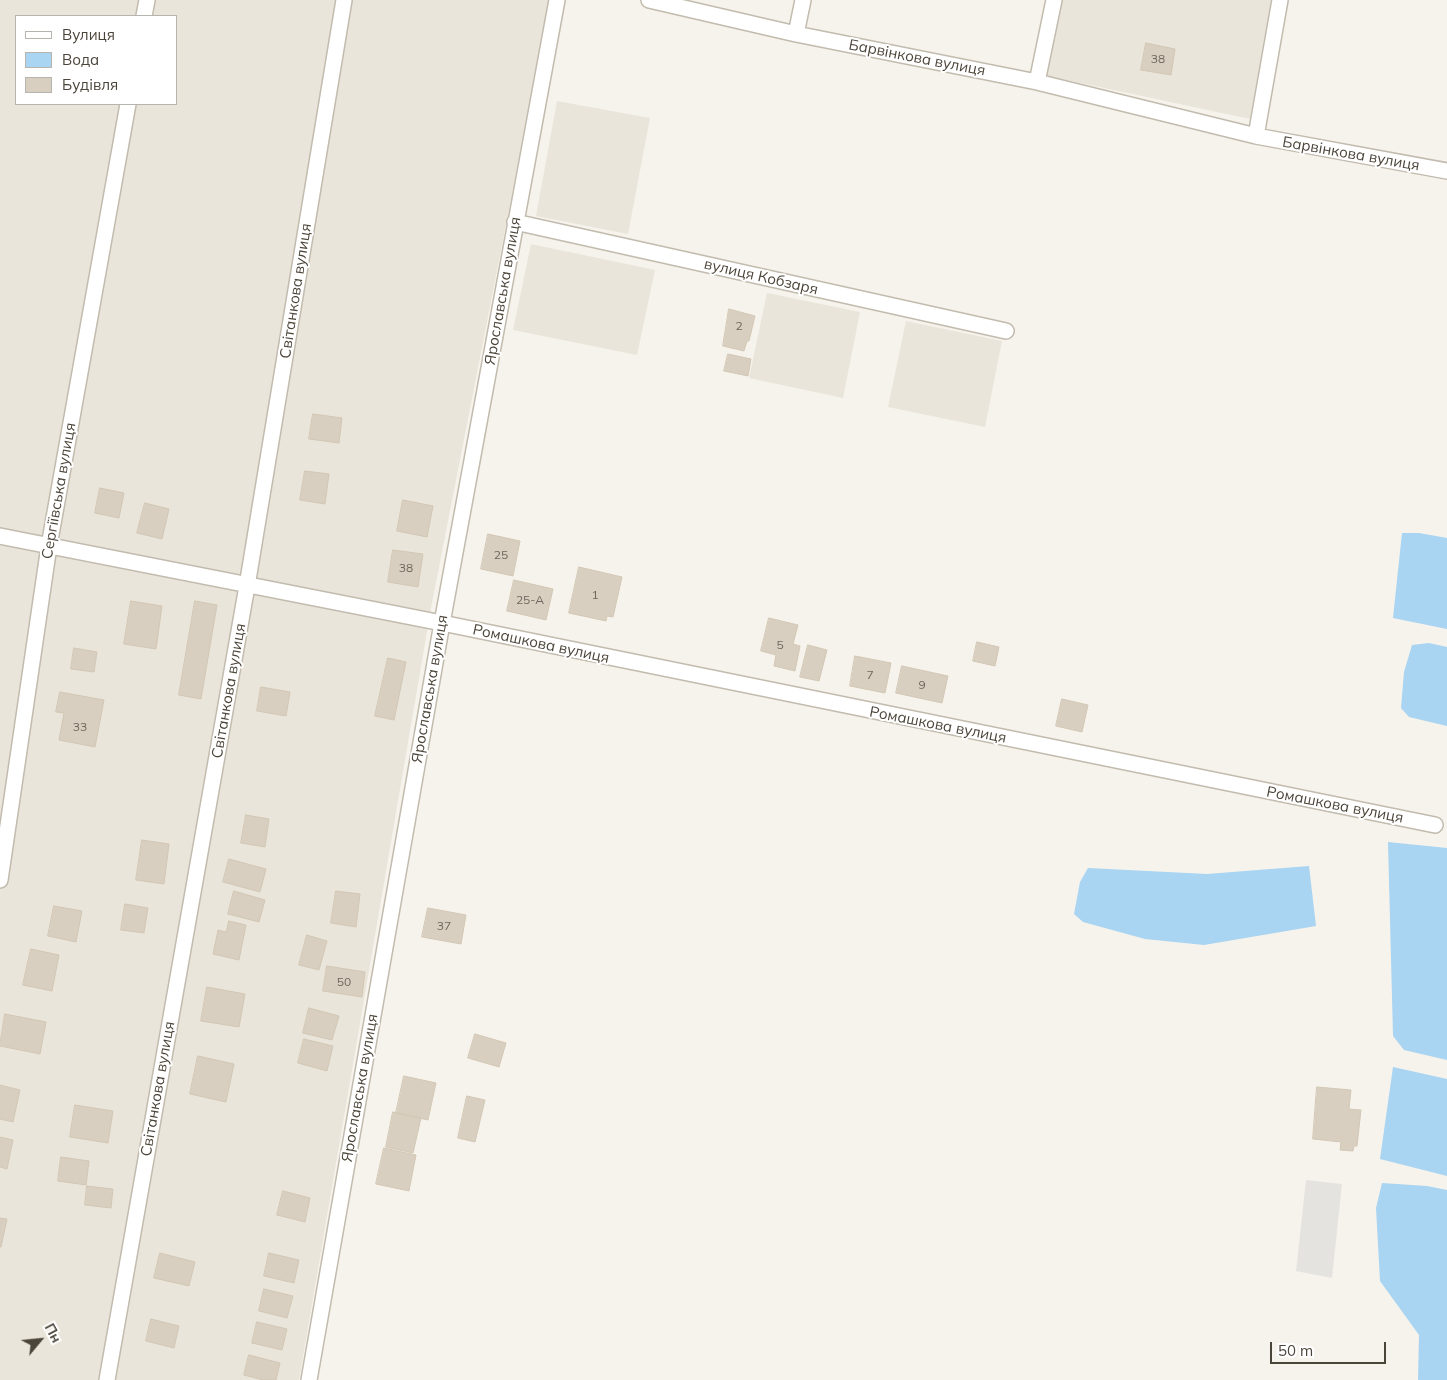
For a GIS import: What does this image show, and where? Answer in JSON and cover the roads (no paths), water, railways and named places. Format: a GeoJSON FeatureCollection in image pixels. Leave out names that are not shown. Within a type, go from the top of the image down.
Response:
{"type":"FeatureCollection","features":[{"type":"Feature","properties":{"kind":"street"},"geometry":{"type":"LineString","coordinates":[[144,15],[147,0]]}},
{"type":"Feature","properties":{"kind":"street","name":"Світанкова вулиця"},"geometry":{"type":"LineString","coordinates":[[107,1380],[247,586],[344,0]]}},
{"type":"Feature","properties":{"kind":"street","name":"Ярославська вулиця"},"geometry":{"type":"LineString","coordinates":[[309,1380],[442,623],[557,0]]}},
{"type":"Feature","properties":{"kind":"street","name":"Барвінкова вулиця"},"geometry":{"type":"LineString","coordinates":[[649,0],[796,34],[1037,82],[1256,136],[1447,171]]}},
{"type":"Feature","properties":{"kind":"street"},"geometry":{"type":"LineString","coordinates":[[796,34],[803,0]]}},
{"type":"Feature","properties":{"kind":"street"},"geometry":{"type":"LineString","coordinates":[[1037,82],[1054,0]]}},
{"type":"Feature","properties":{"kind":"street"},"geometry":{"type":"LineString","coordinates":[[1256,136],[1280,0]]}},
{"type":"Feature","properties":{"kind":"street","name":"Сергіївська вулиця"},"geometry":{"type":"LineString","coordinates":[[0,880],[49,546],[128,105]]}},
{"type":"Feature","properties":{"kind":"street","name":"вулиця Кобзаря"},"geometry":{"type":"LineString","coordinates":[[515,222],[1006,332]]}},
{"type":"Feature","properties":{"kind":"street","name":"Ромашкова вулиця"},"geometry":{"type":"LineString","coordinates":[[0,536],[442,623],[1435,825]]}},
{"type":"Feature","properties":{"kind":"water"},"geometry":{"type":"Polygon","coordinates":[[[1402,533],[1419,533],[1447,538],[1447,629],[1393,618],[1402,533]]]}},
{"type":"Feature","properties":{"kind":"water"},"geometry":{"type":"Polygon","coordinates":[[[1429,643],[1447,647],[1447,726],[1409,717],[1401,708],[1404,672],[1412,645],[1429,643]]]}},
{"type":"Feature","properties":{"kind":"water"},"geometry":{"type":"Polygon","coordinates":[[[1388,842],[1447,848],[1447,1060],[1404,1050],[1393,1036],[1388,842]]]}},
{"type":"Feature","properties":{"kind":"water"},"geometry":{"type":"Polygon","coordinates":[[[1309,866],[1316,926],[1204,945],[1145,939],[1083,922],[1074,914],[1080,882],[1088,868],[1207,874],[1309,866]]]}},
{"type":"Feature","properties":{"kind":"water"},"geometry":{"type":"Polygon","coordinates":[[[1393,1067],[1447,1079],[1447,1176],[1380,1159],[1393,1067]]]}},
{"type":"Feature","properties":{"kind":"water"},"geometry":{"type":"Polygon","coordinates":[[[1382,1183],[1427,1186],[1447,1190],[1447,1380],[1418,1380],[1419,1335],[1380,1281],[1376,1208],[1382,1183]]]}}]}
